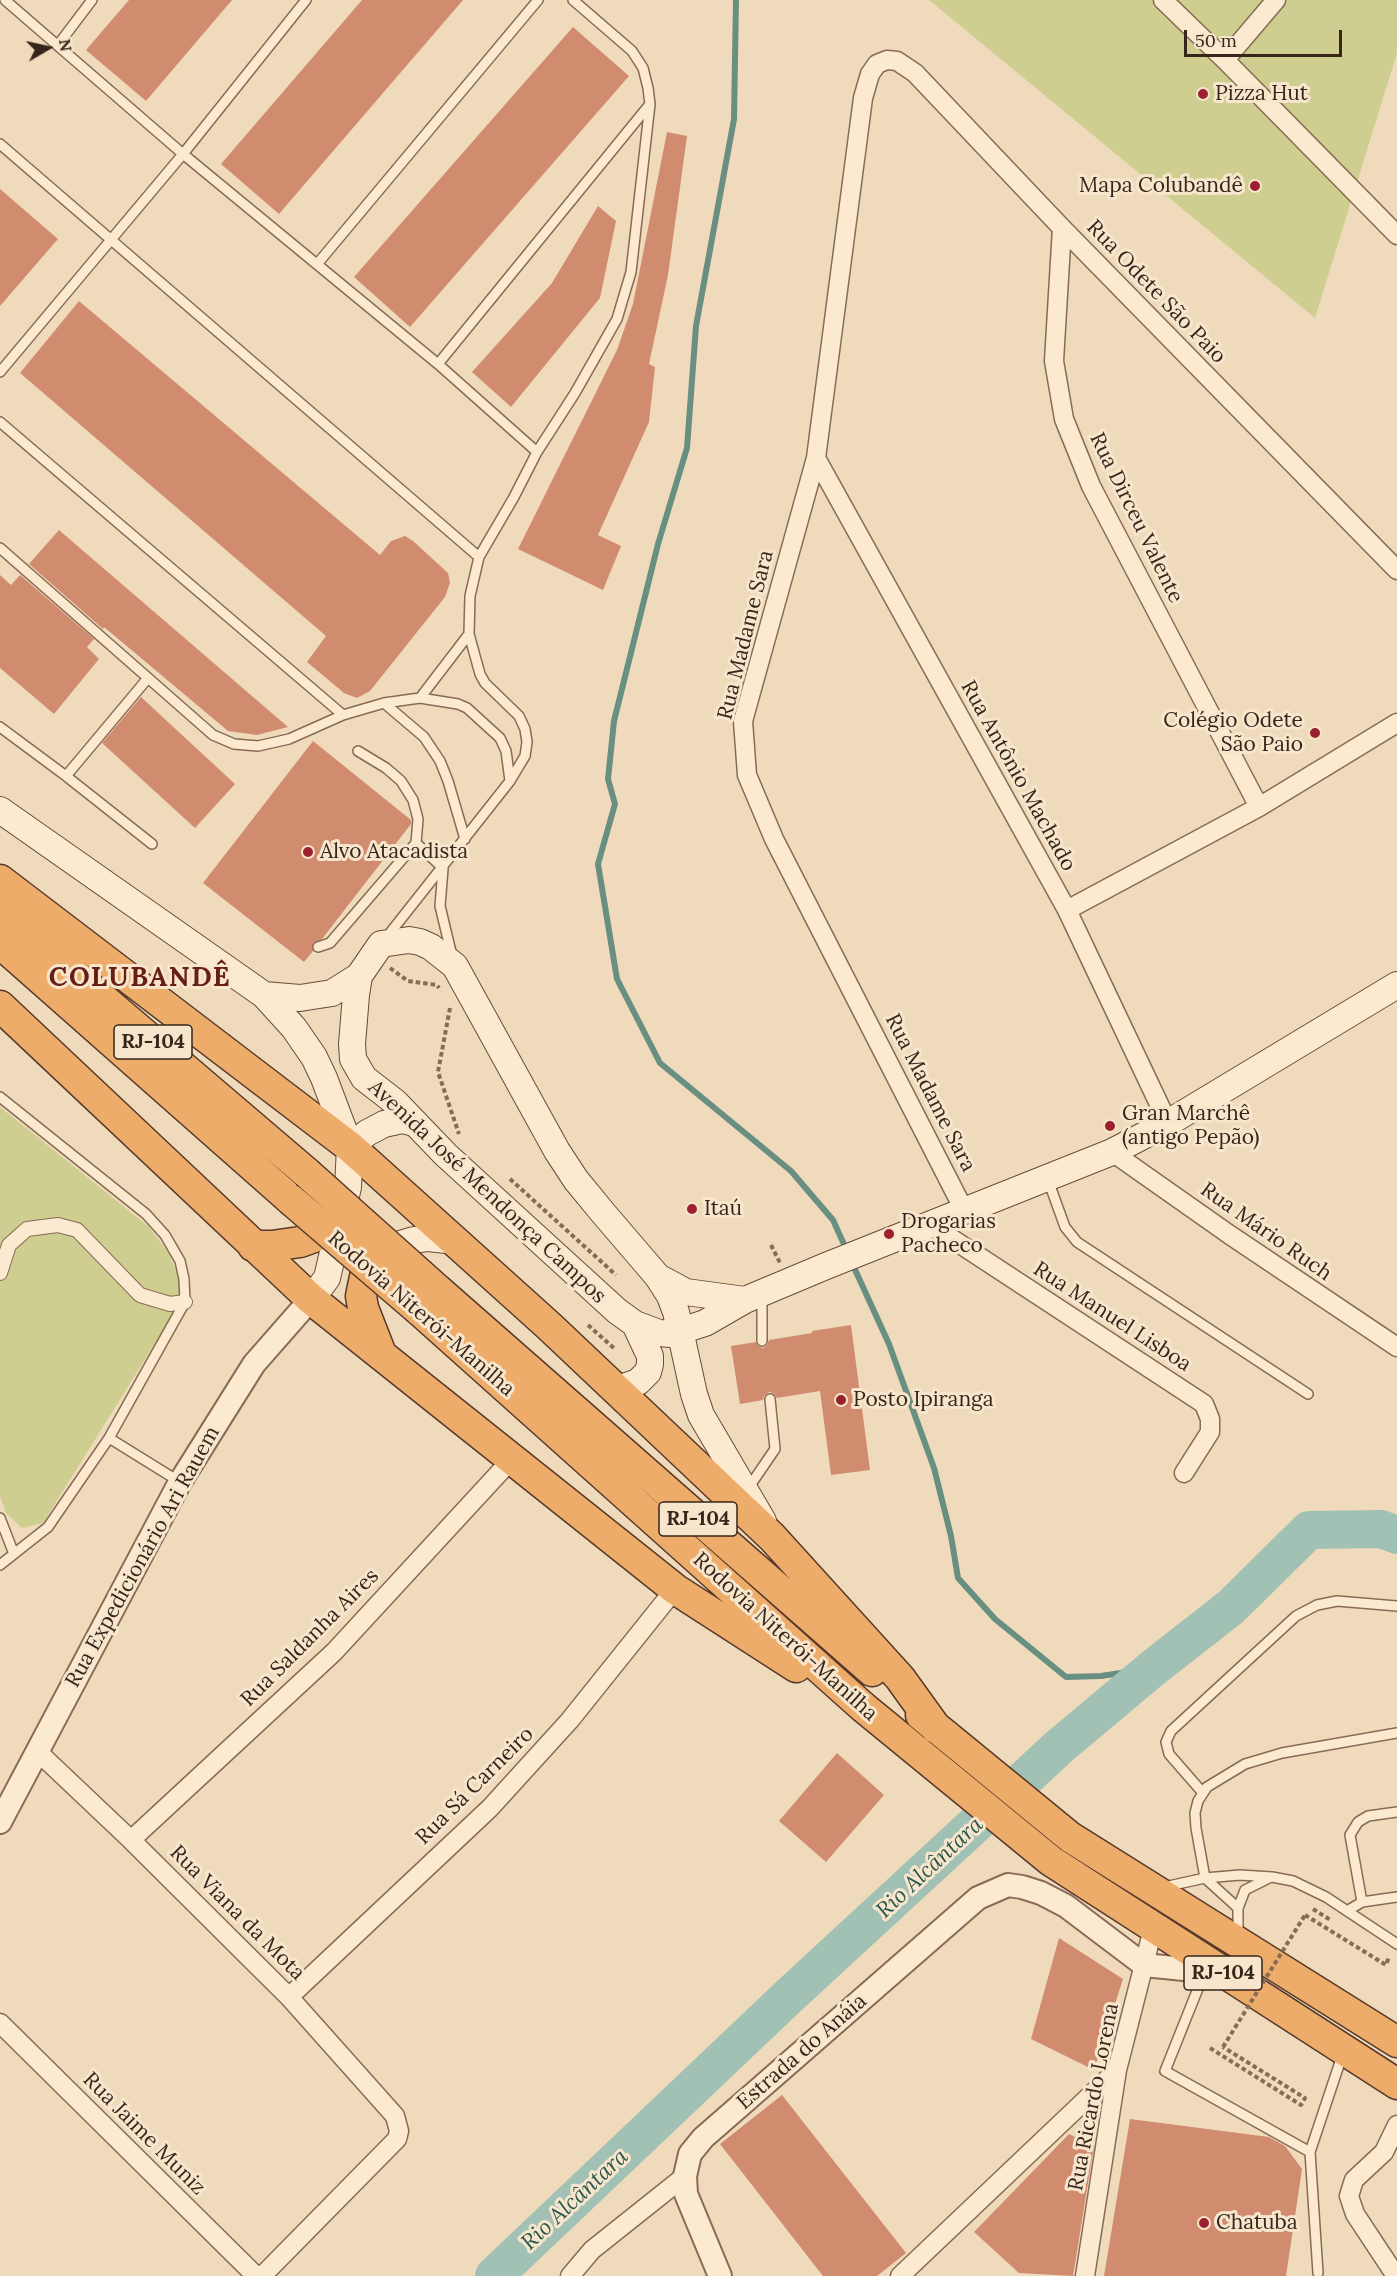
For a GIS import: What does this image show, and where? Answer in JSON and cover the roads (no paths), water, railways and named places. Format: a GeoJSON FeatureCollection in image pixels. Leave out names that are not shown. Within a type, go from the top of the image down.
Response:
{"type":"FeatureCollection","features":[{"type":"Feature","properties":{"kind":"highway"},"geometry":{"type":"LineString","coordinates":[[0,880],[350,1147],[456,1241],[617,1389],[772,1537],[900,1678],[947,1737]]}},
{"type":"Feature","properties":{"kind":"highway","name":"Rodovia Niterói-Manilha"},"geometry":{"type":"LineString","coordinates":[[0,911],[307,1173],[429,1301],[863,1707],[1051,1861],[1153,1929],[1397,2084]]}},
{"type":"Feature","properties":{"kind":"highway","name":"Rodovia Niterói-Manilha"},"geometry":{"type":"LineString","coordinates":[[0,943],[291,1200],[429,1301],[947,1737],[1070,1837],[1397,2042]]}},
{"type":"Feature","properties":{"kind":"highway"},"geometry":{"type":"LineString","coordinates":[[0,1006],[253,1246],[319,1289],[382,1357],[675,1589],[792,1665],[863,1707]]}},
{"type":"Feature","properties":{"kind":"highway"},"geometry":{"type":"LineString","coordinates":[[253,1246],[300,1242],[314,1237],[341,1215]]}},
{"type":"Feature","properties":{"kind":"highway"},"geometry":{"type":"LineString","coordinates":[[377,1254],[366,1272],[361,1296],[363,1308],[382,1357]]}},
{"type":"Feature","properties":{"kind":"main road"},"geometry":{"type":"LineString","coordinates":[[0,810],[264,996],[294,1028],[314,1057],[333,1099],[350,1147],[367,1133],[384,1124],[402,1120],[414,1123]]}},
{"type":"Feature","properties":{"kind":"main road"},"geometry":{"type":"LineString","coordinates":[[383,955],[409,940],[431,947],[455,966],[561,1157],[604,1214],[658,1277],[670,1296],[701,1415],[772,1537]]}},
{"type":"Feature","properties":{"kind":"main road","name":"Avenida José Mendonça Campos"},"geometry":{"type":"LineString","coordinates":[[383,955],[359,976],[354,1015],[353,1059],[364,1078],[395,1102],[446,1155],[599,1295],[635,1323],[659,1333],[681,1332],[705,1323],[753,1297],[826,1266],[1112,1152],[1168,1123],[1397,985]]}},
{"type":"Feature","properties":{"kind":"main road"},"geometry":{"type":"LineString","coordinates":[[264,996],[300,998],[332,993],[359,976]]}},
{"type":"Feature","properties":{"kind":"main road","name":"Rua Expedicionário Ari Rauem"},"geometry":{"type":"LineString","coordinates":[[319,1289],[348,1187],[350,1147]]}},
{"type":"Feature","properties":{"kind":"main road","name":"Rua Expedicionário Ari Rauem"},"geometry":{"type":"LineString","coordinates":[[319,1289],[377,1254],[403,1243],[428,1238],[456,1241]]}},
{"type":"Feature","properties":{"kind":"main road"},"geometry":{"type":"LineString","coordinates":[[658,1277],[686,1292],[753,1297]]}},
{"type":"Feature","properties":{"kind":"main road"},"geometry":{"type":"LineString","coordinates":[[617,1389],[638,1382],[648,1372],[650,1356],[635,1323],[647,1320],[659,1308],[662,1299],[658,1277]]}},
{"type":"Feature","properties":{"kind":"street"},"geometry":{"type":"LineString","coordinates":[[1163,0],[1397,235]]}},
{"type":"Feature","properties":{"kind":"street"},"geometry":{"type":"LineString","coordinates":[[1225,60],[1276,0]]}},
{"type":"Feature","properties":{"kind":"street","name":"Rua Odete São Paio"},"geometry":{"type":"LineString","coordinates":[[877,64],[887,60],[897,61],[915,73],[1062,228],[1397,570]]}},
{"type":"Feature","properties":{"kind":"street","name":"Rua Madame Sara"},"geometry":{"type":"LineString","coordinates":[[877,64],[870,74],[863,98],[816,458],[743,721],[747,775],[774,839],[965,1212]]}},
{"type":"Feature","properties":{"kind":"street","name":"Rua Dirceu Valente"},"geometry":{"type":"LineString","coordinates":[[1062,228],[1054,361],[1064,419],[1091,486],[1259,807]]}},
{"type":"Feature","properties":{"kind":"street","name":"Rua Antônio Machado"},"geometry":{"type":"LineString","coordinates":[[816,458],[1067,910],[1168,1123]]}},
{"type":"Feature","properties":{"kind":"street"},"geometry":{"type":"LineString","coordinates":[[1067,910],[1259,807],[1397,723]]}},
{"type":"Feature","properties":{"kind":"street","name":"Rua Mário Ruch"},"geometry":{"type":"LineString","coordinates":[[1112,1152],[1248,1248],[1397,1347]]}},
{"type":"Feature","properties":{"kind":"street"},"geometry":{"type":"LineString","coordinates":[[0,1273],[9,1245],[27,1229],[58,1225],[77,1230],[140,1295],[170,1304],[185,1302]]}},
{"type":"Feature","properties":{"kind":"street","name":"Rua Manuel Lisboa"},"geometry":{"type":"LineString","coordinates":[[931,1225],[1204,1404],[1210,1419],[1210,1432],[1184,1473]]}},
{"type":"Feature","properties":{"kind":"street","name":"Rua Expedicionário Ari Rauem"},"geometry":{"type":"LineString","coordinates":[[0,1822],[180,1482],[254,1364],[319,1289]]}},
{"type":"Feature","properties":{"kind":"street","name":"Rua Saldanha Aires"},"geometry":{"type":"LineString","coordinates":[[131,1840],[334,1652],[512,1459]]}},
{"type":"Feature","properties":{"kind":"street","name":"Rua Sá Carneiro"},"geometry":{"type":"LineString","coordinates":[[289,1997],[504,1793],[570,1720],[675,1589]]}},
{"type":"Feature","properties":{"kind":"street","name":"Rua Viana da Mota"},"geometry":{"type":"LineString","coordinates":[[37,1751],[131,1840],[289,1997],[395,2116],[399,2131],[397,2139],[262,2276]]}},
{"type":"Feature","properties":{"kind":"street","name":"Estrada do Anáia"},"geometry":{"type":"LineString","coordinates":[[685,2176],[690,2154],[703,2138],[978,1898],[995,1889],[1008,1885],[1041,1893],[1066,1906],[1144,1965]]}},
{"type":"Feature","properties":{"kind":"street","name":"Rua Ricardo Lorena"},"geometry":{"type":"LineString","coordinates":[[1084,2276],[1117,2070],[1153,1929]]}},
{"type":"Feature","properties":{"kind":"street"},"geometry":{"type":"LineString","coordinates":[[1144,1965],[1184,1970],[1209,1964]]}},
{"type":"Feature","properties":{"kind":"street","name":"Rua Jaime Muniz"},"geometry":{"type":"LineString","coordinates":[[0,2023],[256,2276]]}},
{"type":"Feature","properties":{"kind":"street"},"geometry":{"type":"LineString","coordinates":[[900,2276],[1117,2070]]}},
{"type":"Feature","properties":{"kind":"street"},"geometry":{"type":"LineString","coordinates":[[1396,2130],[1384,2152],[1353,2180],[1349,2196],[1355,2214],[1396,2276]]}},
{"type":"Feature","properties":{"kind":"street"},"geometry":{"type":"LineString","coordinates":[[570,2276],[592,2250],[685,2176]]}},
{"type":"Feature","properties":{"kind":"street"},"geometry":{"type":"LineString","coordinates":[[685,2176],[686,2194],[720,2276]]}},
{"type":"Feature","properties":{"kind":"lane"},"geometry":{"type":"LineString","coordinates":[[5,0],[183,153],[438,364],[537,452]]}},
{"type":"Feature","properties":{"kind":"lane"},"geometry":{"type":"LineString","coordinates":[[57,45],[92,0]]}},
{"type":"Feature","properties":{"kind":"lane"},"geometry":{"type":"LineString","coordinates":[[0,372],[183,153],[306,0]]}},
{"type":"Feature","properties":{"kind":"lane"},"geometry":{"type":"LineString","coordinates":[[318,263],[538,0]]}},
{"type":"Feature","properties":{"kind":"lane"},"geometry":{"type":"LineString","coordinates":[[383,955],[443,868],[510,781],[525,756],[527,742],[525,729],[519,716],[480,674],[469,634],[470,596],[479,557],[537,452],[575,393],[617,319],[631,272],[650,104],[643,68],[632,51],[573,0]]}},
{"type":"Feature","properties":{"kind":"lane"},"geometry":{"type":"LineString","coordinates":[[438,364],[650,104]]}},
{"type":"Feature","properties":{"kind":"lane"},"geometry":{"type":"LineString","coordinates":[[0,144],[479,557]]}},
{"type":"Feature","properties":{"kind":"lane"},"geometry":{"type":"LineString","coordinates":[[0,422],[343,715]]}},
{"type":"Feature","properties":{"kind":"lane"},"geometry":{"type":"LineString","coordinates":[[0,548],[213,735],[234,744],[258,746],[289,739],[343,715],[384,703],[420,698],[458,704],[467,708],[500,738],[506,751],[510,781]]}},
{"type":"Feature","properties":{"kind":"lane"},"geometry":{"type":"LineString","coordinates":[[420,698],[469,634]]}},
{"type":"Feature","properties":{"kind":"lane"},"geometry":{"type":"LineString","coordinates":[[66,776],[148,678]]}},
{"type":"Feature","properties":{"kind":"lane"},"geometry":{"type":"LineString","coordinates":[[384,703],[424,737],[440,760],[465,839]]}},
{"type":"Feature","properties":{"kind":"lane"},"geometry":{"type":"LineString","coordinates":[[0,727],[152,844]]}},
{"type":"Feature","properties":{"kind":"lane"},"geometry":{"type":"LineString","coordinates":[[318,947],[330,943],[416,843],[418,819],[413,800],[401,781],[386,768],[358,751]]}},
{"type":"Feature","properties":{"kind":"lane"},"geometry":{"type":"LineString","coordinates":[[416,843],[443,868]]}},
{"type":"Feature","properties":{"kind":"lane"},"geometry":{"type":"LineString","coordinates":[[443,868],[440,906],[455,966]]}},
{"type":"Feature","properties":{"kind":"lane"},"geometry":{"type":"LineString","coordinates":[[0,1097],[146,1214],[165,1235],[180,1261],[185,1302],[109,1438],[48,1527],[0,1565]]}},
{"type":"Feature","properties":{"kind":"lane"},"geometry":{"type":"LineString","coordinates":[[1047,1178],[1065,1227],[1077,1242],[1308,1394]]}},
{"type":"Feature","properties":{"kind":"lane"},"geometry":{"type":"LineString","coordinates":[[753,1297],[762,1341]]}},
{"type":"Feature","properties":{"kind":"lane"},"geometry":{"type":"LineString","coordinates":[[746,1491],[775,1449],[770,1399]]}},
{"type":"Feature","properties":{"kind":"lane"},"geometry":{"type":"LineString","coordinates":[[109,1438],[180,1482]]}},
{"type":"Feature","properties":{"kind":"lane"},"geometry":{"type":"LineString","coordinates":[[0,1518],[14,1554]]}},
{"type":"Feature","properties":{"kind":"lane"},"geometry":{"type":"LineString","coordinates":[[1203,1793],[1169,1754],[1166,1742],[1171,1731],[1296,1616],[1317,1605],[1336,1601],[1397,1606]]}},
{"type":"Feature","properties":{"kind":"lane"},"geometry":{"type":"LineString","coordinates":[[1238,1908],[1205,1878],[1195,1813],[1203,1793],[1221,1777],[1245,1764],[1282,1753],[1397,1733]]}},
{"type":"Feature","properties":{"kind":"lane"},"geometry":{"type":"LineString","coordinates":[[1362,1902],[1350,1835],[1358,1822],[1368,1816],[1397,1812]]}},
{"type":"Feature","properties":{"kind":"lane"},"geometry":{"type":"LineString","coordinates":[[1154,1890],[1205,1878],[1240,1875],[1272,1876],[1293,1881],[1326,1897],[1397,1944]]}},
{"type":"Feature","properties":{"kind":"lane"},"geometry":{"type":"LineString","coordinates":[[1238,1942],[1238,1908],[1245,1890],[1272,1876]]}},
{"type":"Feature","properties":{"kind":"lane"},"geometry":{"type":"LineString","coordinates":[[1347,1911],[1362,1902],[1397,1897]]}},
{"type":"Feature","properties":{"kind":"lane"},"geometry":{"type":"LineString","coordinates":[[1209,1964],[1165,2071],[1310,2152]]}},
{"type":"Feature","properties":{"kind":"lane"},"geometry":{"type":"LineString","coordinates":[[1318,2273],[1310,2152],[1344,2050]]}},
{"type":"Feature","properties":{"kind":"waterway"},"geometry":{"type":"LineString","coordinates":[[736,0],[734,119],[696,326],[687,448],[658,544],[614,721],[608,779],[615,804],[598,864],[617,979],[660,1063],[791,1171],[833,1220],[847,1251]]}},
{"type":"Feature","properties":{"kind":"waterway"},"geometry":{"type":"LineString","coordinates":[[852,1263],[889,1344],[934,1468],[951,1536],[958,1578],[995,1619],[1066,1677],[1101,1676],[1153,1668]]}},
{"type":"Feature","properties":{"kind":"waterway","name":"Rio Alcântara"},"geometry":{"type":"LineString","coordinates":[[494,2276],[789,1996],[1060,1746],[1153,1668],[1231,1607],[1309,1530],[1381,1529],[1397,1535]]}},
{"type":"Feature","properties":{"kind":"place","name":"Pizza Hut"},"geometry":{"type":"Point","coordinates":[1203,94]}},
{"type":"Feature","properties":{"kind":"place","name":"Mapa Colubandê"},"geometry":{"type":"Point","coordinates":[1255,186]}},
{"type":"Feature","properties":{"kind":"place","name":"Colégio Odete São Paio"},"geometry":{"type":"Point","coordinates":[1315,733]}},
{"type":"Feature","properties":{"kind":"place","name":"Alvo Atacadista"},"geometry":{"type":"Point","coordinates":[308,852]}},
{"type":"Feature","properties":{"kind":"place","name":"Gran Marchê (antigo Pepão)"},"geometry":{"type":"Point","coordinates":[1110,1126]}},
{"type":"Feature","properties":{"kind":"place","name":"Itaú"},"geometry":{"type":"Point","coordinates":[692,1209]}},
{"type":"Feature","properties":{"kind":"place","name":"Drogarias Pacheco"},"geometry":{"type":"Point","coordinates":[889,1234]}},
{"type":"Feature","properties":{"kind":"place","name":"Posto Ipiranga"},"geometry":{"type":"Point","coordinates":[841,1400]}},
{"type":"Feature","properties":{"kind":"place","name":"Chatuba"},"geometry":{"type":"Point","coordinates":[1204,2223]}},
{"type":"Feature","properties":{"kind":"district","name":"COLUBANDÊ"},"geometry":{"type":"Point","coordinates":[140,978]}}]}
